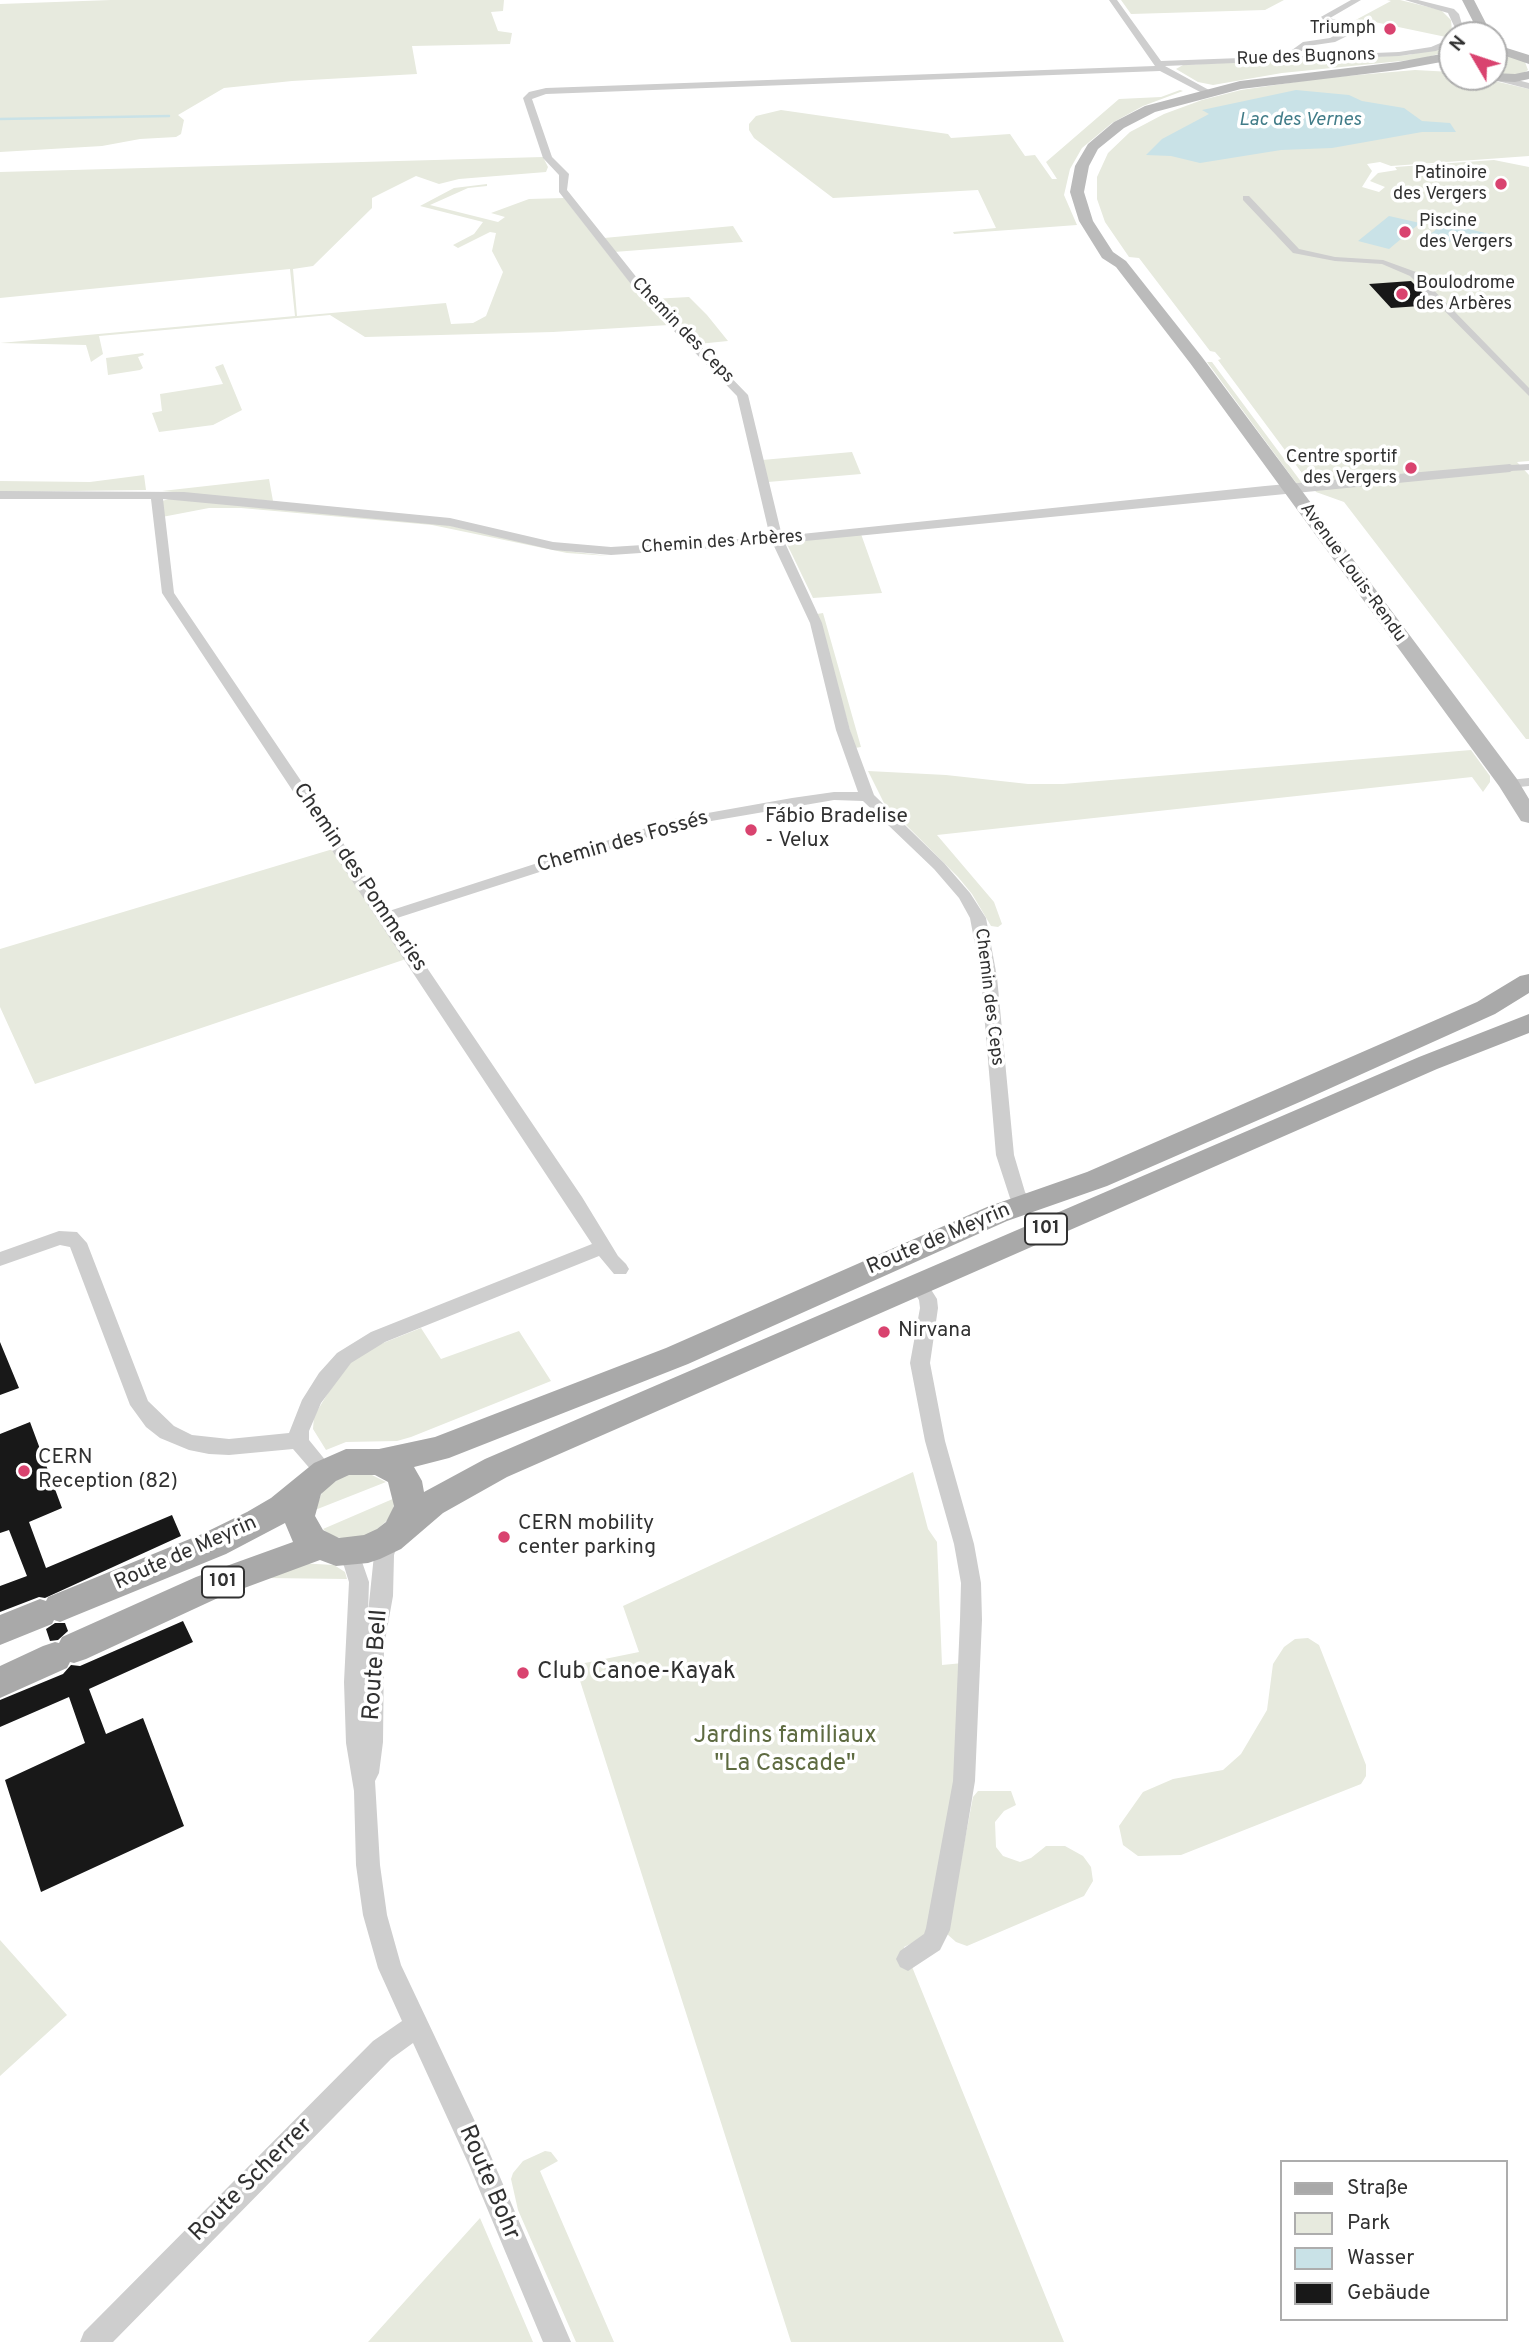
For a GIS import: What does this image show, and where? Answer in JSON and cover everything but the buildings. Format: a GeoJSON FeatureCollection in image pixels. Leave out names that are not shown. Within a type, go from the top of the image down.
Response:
{"type":"FeatureCollection","features":[{"type":"Feature","properties":{"kind":"main road"},"geometry":{"type":"LineString","coordinates":[[1468,0],[1477,21]]}},
{"type":"Feature","properties":{"kind":"main road","name":"Avenue Louis-Rendu"},"geometry":{"type":"LineString","coordinates":[[1438,59],[1398,66],[1262,81],[1206,92],[1138,114],[1109,133],[1087,156],[1078,176],[1078,200],[1086,221],[1107,255],[1121,264],[1196,360],[1290,488],[1519,783],[1529,816]]}},
{"type":"Feature","properties":{"kind":"main road","name":"Avenue Louis-Rendu"},"geometry":{"type":"LineString","coordinates":[[1398,66],[1438,68]]}},
{"type":"Feature","properties":{"kind":"main road"},"geometry":{"type":"LineString","coordinates":[[1508,78],[1529,75]]}},
{"type":"Feature","properties":{"kind":"main road","name":"Route de Meyrin"},"geometry":{"type":"LineString","coordinates":[[0,1630],[214,1544],[260,1522],[316,1480],[346,1462],[379,1462],[438,1449],[613,1382],[1023,1204],[1097,1179],[1280,1100],[1486,1008],[1529,982]]}},
{"type":"Feature","properties":{"kind":"main road","name":"Route de Meyrin"},"geometry":{"type":"LineString","coordinates":[[0,1682],[208,1587],[333,1550],[368,1549],[393,1535],[432,1503],[496,1468],[1428,1063],[1529,1023]]}},
{"type":"Feature","properties":{"kind":"main road"},"geometry":{"type":"LineString","coordinates":[[379,1462],[399,1473],[409,1488],[408,1515],[393,1535]]}},
{"type":"Feature","properties":{"kind":"main road"},"geometry":{"type":"LineString","coordinates":[[316,1480],[299,1507],[301,1525],[311,1540],[333,1550]]}},
{"type":"Feature","properties":{"kind":"street"},"geometry":{"type":"LineString","coordinates":[[1113,0],[1160,66],[1206,92]]}},
{"type":"Feature","properties":{"kind":"street"},"geometry":{"type":"LineString","coordinates":[[1299,59],[1295,52],[1306,44],[1332,40],[1354,29],[1323,18],[1357,0]]}},
{"type":"Feature","properties":{"kind":"street"},"geometry":{"type":"LineString","coordinates":[[1409,0],[1451,11],[1457,21]]}},
{"type":"Feature","properties":{"kind":"street","name":"Rue des Bugnons"},"geometry":{"type":"LineString","coordinates":[[1160,66],[1413,52],[1438,47]]}},
{"type":"Feature","properties":{"kind":"street","name":"Chemin des Ceps"},"geometry":{"type":"LineString","coordinates":[[1023,1204],[1016,1194],[1006,1155],[989,977],[978,918],[965,896],[939,866],[867,797],[843,730],[816,623],[777,540],[742,395],[645,295],[564,193],[560,186],[564,174],[548,158],[528,97],[546,91],[1160,66]]}},
{"type":"Feature","properties":{"kind":"street"},"geometry":{"type":"LineString","coordinates":[[1508,81],[1529,86]]}},
{"type":"Feature","properties":{"kind":"street"},"geometry":{"type":"LineString","coordinates":[[1245,198],[1296,251],[1335,259],[1383,262],[1413,274],[1529,393]]}},
{"type":"Feature","properties":{"kind":"street"},"geometry":{"type":"LineString","coordinates":[[1510,468],[1529,467]]}},
{"type":"Feature","properties":{"kind":"street","name":"Chemin des Arbères"},"geometry":{"type":"LineString","coordinates":[[0,495],[156,495],[450,522],[582,550],[611,551],[777,540],[1510,468]]}},
{"type":"Feature","properties":{"kind":"street","name":"Chemin des Pommeries"},"geometry":{"type":"LineString","coordinates":[[156,495],[168,593],[620,1269]]}},
{"type":"Feature","properties":{"kind":"street","name":"Chemin des Fossés"},"geometry":{"type":"LineString","coordinates":[[386,918],[680,822],[834,796],[867,797]]}},
{"type":"Feature","properties":{"kind":"street"},"geometry":{"type":"LineString","coordinates":[[0,1259],[59,1238],[71,1237],[78,1243],[140,1405],[153,1421],[167,1432],[189,1442],[209,1446],[229,1447],[284,1440],[299,1442]]}},
{"type":"Feature","properties":{"kind":"street"},"geometry":{"type":"LineString","coordinates":[[316,1480],[299,1442],[303,1419],[326,1378],[344,1358],[364,1344],[603,1247]]}},
{"type":"Feature","properties":{"kind":"street"},"geometry":{"type":"LineString","coordinates":[[908,1959],[932,1942],[938,1930],[964,1781],[971,1620],[971,1583],[964,1544],[935,1441],[920,1363],[929,1308],[928,1299],[918,1285]]}},
{"type":"Feature","properties":{"kind":"street","name":"Route Bell"},"geometry":{"type":"LineString","coordinates":[[365,1791],[372,1742],[373,1646],[382,1596],[384,1555],[393,1535]]}},
{"type":"Feature","properties":{"kind":"street","name":"Route Bell"},"geometry":{"type":"LineString","coordinates":[[333,1550],[353,1562],[359,1582],[357,1744],[365,1791],[368,1865],[375,1915],[390,1968],[416,2026]]}},
{"type":"Feature","properties":{"kind":"street","name":"Route Scherrer"},"geometry":{"type":"LineString","coordinates":[[93,2342],[382,2050],[416,2026]]}},
{"type":"Feature","properties":{"kind":"street","name":"Route Bohr"},"geometry":{"type":"LineString","coordinates":[[416,2026],[478,2156],[557,2342]]}},
{"type":"Feature","properties":{"kind":"green space"},"geometry":{"type":"Polygon","coordinates":[[[111,0],[504,0],[503,11],[491,12],[498,31],[512,33],[510,44],[412,46],[417,74],[224,88],[178,115],[184,120],[181,134],[176,137],[140,139],[102,146],[0,152],[0,4],[111,0]]]}},
{"type":"Feature","properties":{"kind":"green space"},"geometry":{"type":"Polygon","coordinates":[[[1121,0],[1284,0],[1265,10],[1131,14],[1121,0]]]}},
{"type":"Feature","properties":{"kind":"green space"},"geometry":{"type":"Polygon","coordinates":[[[1387,0],[1400,0],[1441,10],[1451,21],[1438,21],[1438,35],[1365,20],[1357,24],[1350,23],[1391,1],[1387,0]]]}},
{"type":"Feature","properties":{"kind":"green space"},"geometry":{"type":"Polygon","coordinates":[[[1438,47],[1438,54],[1421,59],[1282,73],[1213,85],[1198,82],[1176,69],[1183,65],[1243,62],[1246,65],[1258,65],[1259,62],[1409,55],[1438,47]]]}},
{"type":"Feature","properties":{"kind":"green space"},"geometry":{"type":"Polygon","coordinates":[[[1508,55],[1525,62],[1528,70],[1520,75],[1508,75],[1508,55]]]}},
{"type":"Feature","properties":{"kind":"green space","name":"Centre sportif des Vergers"},"geometry":{"type":"Polygon","coordinates":[[[1415,70],[1438,71],[1438,91],[1508,91],[1508,84],[1529,89],[1529,156],[1391,166],[1380,162],[1367,164],[1372,171],[1362,187],[1379,192],[1385,187],[1370,181],[1378,173],[1397,170],[1395,167],[1494,160],[1529,167],[1529,461],[1517,462],[1529,475],[1529,739],[1526,739],[1344,502],[1316,492],[1218,360],[1221,359],[1215,352],[1210,351],[1139,258],[1129,257],[1105,222],[1097,199],[1097,177],[1108,153],[1130,132],[1164,114],[1202,100],[1241,90],[1323,78],[1415,70]]]}},
{"type":"Feature","properties":{"kind":"green space"},"geometry":{"type":"Polygon","coordinates":[[[1183,91],[1143,106],[1112,123],[1082,148],[1070,169],[1064,195],[1077,225],[954,234],[953,232],[996,228],[978,190],[833,198],[754,138],[749,130],[749,124],[756,116],[781,110],[948,134],[951,138],[1010,134],[1025,156],[1035,155],[1052,179],[1057,179],[1046,162],[1119,99],[1161,97],[1183,91]]]}},
{"type":"Feature","properties":{"kind":"green space"},"geometry":{"type":"Polygon","coordinates":[[[543,157],[548,167],[546,172],[459,179],[439,184],[416,176],[372,198],[372,208],[313,266],[293,269],[297,316],[446,303],[451,324],[473,323],[486,316],[503,272],[492,251],[496,233],[490,232],[458,248],[453,245],[474,234],[483,222],[420,206],[454,188],[487,184],[468,188],[430,205],[498,222],[505,217],[491,213],[529,199],[564,198],[643,299],[669,325],[553,332],[365,337],[330,315],[99,336],[103,354],[91,362],[86,345],[0,343],[295,316],[290,269],[0,298],[0,172],[543,157]]]}},
{"type":"Feature","properties":{"kind":"green space"},"geometry":{"type":"Polygon","coordinates":[[[733,226],[743,242],[614,252],[604,238],[733,226]]]}},
{"type":"Feature","properties":{"kind":"green space"},"geometry":{"type":"Polygon","coordinates":[[[689,297],[728,341],[698,344],[652,299],[689,297]]]}},
{"type":"Feature","properties":{"kind":"green space"},"geometry":{"type":"Polygon","coordinates":[[[144,355],[138,357],[143,368],[140,370],[108,375],[106,358],[144,355]]]}},
{"type":"Feature","properties":{"kind":"green space"},"geometry":{"type":"Polygon","coordinates":[[[1207,362],[1212,362],[1302,483],[1297,484],[1207,362]]]}},
{"type":"Feature","properties":{"kind":"green space"},"geometry":{"type":"Polygon","coordinates":[[[223,364],[242,410],[213,425],[159,432],[152,413],[162,411],[160,394],[223,384],[215,367],[223,364]]]}},
{"type":"Feature","properties":{"kind":"green space"},"geometry":{"type":"Polygon","coordinates":[[[852,452],[861,474],[768,482],[762,460],[852,452]]]}},
{"type":"Feature","properties":{"kind":"green space"},"geometry":{"type":"Polygon","coordinates":[[[144,475],[146,490],[0,492],[0,481],[90,482],[144,475]]]}},
{"type":"Feature","properties":{"kind":"green space"},"geometry":{"type":"Polygon","coordinates":[[[269,479],[273,501],[162,491],[269,479]]]}},
{"type":"Feature","properties":{"kind":"green space"},"geometry":{"type":"Polygon","coordinates":[[[172,498],[438,523],[567,551],[609,556],[567,553],[432,525],[241,508],[209,508],[162,517],[162,501],[172,498]]]}},
{"type":"Feature","properties":{"kind":"green space"},"geometry":{"type":"Polygon","coordinates":[[[861,534],[882,593],[813,598],[786,542],[861,534]]]}},
{"type":"Feature","properties":{"kind":"green space"},"geometry":{"type":"Polygon","coordinates":[[[823,613],[861,747],[855,748],[817,614],[823,613]]]}},
{"type":"Feature","properties":{"kind":"green space"},"geometry":{"type":"Polygon","coordinates":[[[1471,750],[1490,776],[1490,782],[1483,792],[1472,777],[937,835],[994,902],[1002,924],[998,927],[991,926],[972,894],[958,877],[884,803],[868,771],[946,775],[1028,784],[1063,784],[1471,750]]]}},
{"type":"Feature","properties":{"kind":"green space"},"geometry":{"type":"Polygon","coordinates":[[[333,849],[406,959],[35,1084],[0,1007],[0,949],[333,849]]]}},
{"type":"Feature","properties":{"kind":"green space"},"geometry":{"type":"Polygon","coordinates":[[[421,1328],[441,1359],[519,1331],[551,1381],[411,1437],[397,1441],[346,1442],[326,1450],[313,1429],[314,1416],[339,1375],[353,1360],[378,1345],[421,1328]]]}},
{"type":"Feature","properties":{"kind":"green space","name":"Jardins familiaux \"La Cascade\""},"geometry":{"type":"Polygon","coordinates":[[[913,1472],[928,1529],[937,1542],[942,1665],[963,1663],[960,1753],[929,1935],[904,1947],[1064,2342],[791,2342],[575,1665],[639,1652],[623,1606],[913,1472]]]}},
{"type":"Feature","properties":{"kind":"green space"},"geometry":{"type":"Polygon","coordinates":[[[368,1473],[386,1482],[315,1510],[323,1490],[343,1476],[368,1473]]]}},
{"type":"Feature","properties":{"kind":"green space"},"geometry":{"type":"Polygon","coordinates":[[[395,1498],[392,1516],[372,1534],[345,1539],[332,1536],[323,1529],[395,1498]]]}},
{"type":"Feature","properties":{"kind":"green space"},"geometry":{"type":"Polygon","coordinates":[[[298,1563],[334,1565],[345,1572],[347,1579],[266,1578],[298,1563]]]}},
{"type":"Feature","properties":{"kind":"green space"},"geometry":{"type":"Polygon","coordinates":[[[1308,1638],[1319,1645],[1366,1765],[1366,1776],[1361,1784],[1181,1855],[1138,1856],[1123,1845],[1119,1826],[1143,1792],[1173,1779],[1223,1770],[1241,1754],[1267,1710],[1273,1664],[1284,1647],[1295,1639],[1308,1638]]]}},
{"type":"Feature","properties":{"kind":"green space"},"geometry":{"type":"Polygon","coordinates":[[[978,1791],[1011,1791],[1016,1805],[1004,1811],[995,1822],[996,1847],[1003,1856],[1020,1862],[1031,1858],[1046,1846],[1065,1846],[1083,1856],[1091,1867],[1093,1881],[1084,1896],[967,1946],[956,1942],[947,1934],[973,1797],[978,1791]]]}},
{"type":"Feature","properties":{"kind":"green space"},"geometry":{"type":"Polygon","coordinates":[[[0,1940],[67,2015],[0,2076],[0,1940]]]}},
{"type":"Feature","properties":{"kind":"green space"},"geometry":{"type":"Polygon","coordinates":[[[545,2151],[551,2152],[558,2161],[540,2171],[614,2342],[576,2342],[518,2210],[511,2179],[513,2173],[523,2161],[545,2151]]]}},
{"type":"Feature","properties":{"kind":"green space"},"geometry":{"type":"Polygon","coordinates":[[[480,2218],[533,2342],[368,2342],[480,2218]]]}},
{"type":"Feature","properties":{"kind":"water","name":"Lac des Vernes"},"geometry":{"type":"Polygon","coordinates":[[[1296,90],[1349,95],[1362,101],[1404,108],[1422,121],[1450,123],[1456,132],[1422,132],[1332,148],[1281,150],[1200,163],[1171,156],[1146,155],[1162,139],[1209,114],[1202,110],[1296,90]]]}},
{"type":"Feature","properties":{"kind":"water"},"geometry":{"type":"Polygon","coordinates":[[[1389,216],[1420,223],[1389,249],[1358,241],[1389,216]]]}},
{"type":"Feature","properties":{"kind":"water","name":"Piscine des Vergers"},"geometry":{"type":"Polygon","coordinates":[[[1445,223],[1489,234],[1473,247],[1428,236],[1438,228],[1442,229],[1445,223]]]}},
{"type":"Feature","properties":{"kind":"waterway"},"geometry":{"type":"LineString","coordinates":[[0,119],[169,116]]}},
{"type":"Feature","properties":{"kind":"place","name":"Triumph"},"geometry":{"type":"Point","coordinates":[1390,29]}},
{"type":"Feature","properties":{"kind":"place","name":"Patinoire des Vergers"},"geometry":{"type":"Point","coordinates":[1501,184]}},
{"type":"Feature","properties":{"kind":"place","name":"Piscine des Vergers"},"geometry":{"type":"Point","coordinates":[1405,232]}},
{"type":"Feature","properties":{"kind":"place","name":"Boulodrome des Arbères"},"geometry":{"type":"Point","coordinates":[1402,294]}},
{"type":"Feature","properties":{"kind":"place","name":"Centre sportif des Vergers"},"geometry":{"type":"Point","coordinates":[1411,468]}},
{"type":"Feature","properties":{"kind":"place","name":"Fábio Bradelise - Velux"},"geometry":{"type":"Point","coordinates":[751,830]}},
{"type":"Feature","properties":{"kind":"place","name":"Nirvana"},"geometry":{"type":"Point","coordinates":[884,1332]}},
{"type":"Feature","properties":{"kind":"place","name":"CERN Reception (82)"},"geometry":{"type":"Point","coordinates":[24,1471]}},
{"type":"Feature","properties":{"kind":"place","name":"CERN mobility center parking"},"geometry":{"type":"Point","coordinates":[504,1537]}},
{"type":"Feature","properties":{"kind":"place","name":"Club Canoe-Kayak"},"geometry":{"type":"Point","coordinates":[523,1673]}}]}
